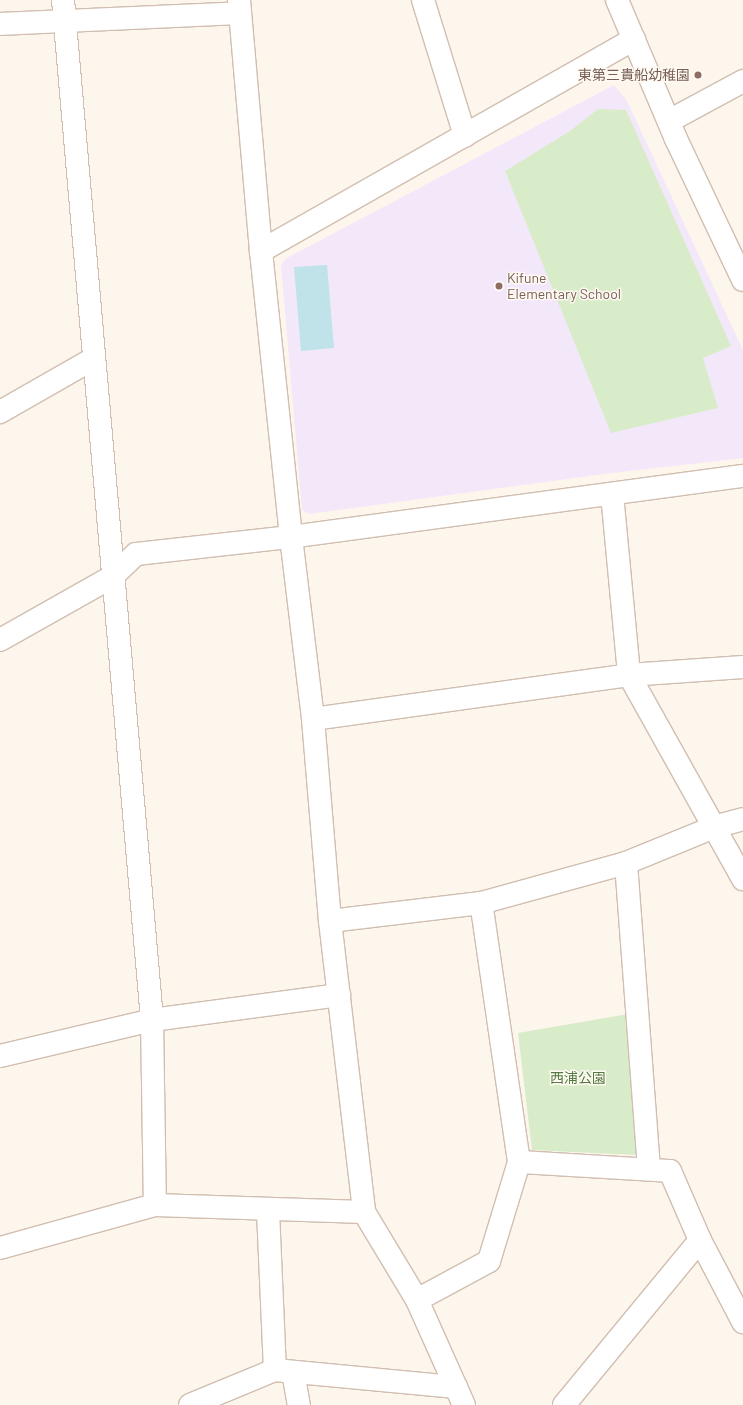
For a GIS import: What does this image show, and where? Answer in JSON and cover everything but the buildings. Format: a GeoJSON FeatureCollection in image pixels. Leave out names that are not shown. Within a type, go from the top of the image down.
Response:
{"type":"FeatureCollection","features":[{"type":"Feature","properties":{"kind":"street"},"geometry":{"type":"LineString","coordinates":[[63,0],[112,577],[152,1020],[155,1205]]}},
{"type":"Feature","properties":{"kind":"street"},"geometry":{"type":"LineString","coordinates":[[423,0],[465,136]]}},
{"type":"Feature","properties":{"kind":"street"},"geometry":{"type":"LineString","coordinates":[[617,0],[668,121],[743,280]]}},
{"type":"Feature","properties":{"kind":"street"},"geometry":{"type":"LineString","coordinates":[[0,24],[65,22],[240,6],[261,251],[291,537],[313,719],[330,921],[364,1212],[417,1300],[460,1396]]}},
{"type":"Feature","properties":{"kind":"street"},"geometry":{"type":"LineString","coordinates":[[261,251],[634,39]]}},
{"type":"Feature","properties":{"kind":"street"},"geometry":{"type":"LineString","coordinates":[[668,121],[743,81]]}},
{"type":"Feature","properties":{"kind":"street"},"geometry":{"type":"LineString","coordinates":[[0,412],[93,359]]}},
{"type":"Feature","properties":{"kind":"street"},"geometry":{"type":"LineString","coordinates":[[0,640],[112,577],[136,554],[291,537],[743,476]]}},
{"type":"Feature","properties":{"kind":"street"},"geometry":{"type":"LineString","coordinates":[[612,494],[628,675],[743,879]]}},
{"type":"Feature","properties":{"kind":"street"},"geometry":{"type":"LineString","coordinates":[[313,719],[628,675],[743,668]]}},
{"type":"Feature","properties":{"kind":"street"},"geometry":{"type":"LineString","coordinates":[[330,921],[481,903],[626,863],[714,827],[743,819]]}},
{"type":"Feature","properties":{"kind":"street"},"geometry":{"type":"LineString","coordinates":[[626,863],[649,1169]]}},
{"type":"Feature","properties":{"kind":"street"},"geometry":{"type":"LineString","coordinates":[[417,1300],[489,1261],[519,1162],[481,903]]}},
{"type":"Feature","properties":{"kind":"street"},"geometry":{"type":"LineString","coordinates":[[1,1053],[152,1020],[339,995]]}},
{"type":"Feature","properties":{"kind":"street"},"geometry":{"type":"LineString","coordinates":[[519,1162],[670,1171],[700,1240],[743,1322]]}},
{"type":"Feature","properties":{"kind":"street"},"geometry":{"type":"LineString","coordinates":[[0,1248],[155,1205],[268,1211],[364,1212]]}},
{"type":"Feature","properties":{"kind":"street"},"geometry":{"type":"LineString","coordinates":[[268,1211],[284,1371],[299,1405]]}},
{"type":"Feature","properties":{"kind":"street"},"geometry":{"type":"LineString","coordinates":[[564,1405],[700,1240]]}},
{"type":"Feature","properties":{"kind":"street"},"geometry":{"type":"LineString","coordinates":[[190,1405],[284,1371],[460,1396]]}},
{"type":"Feature","properties":{"kind":"shaded area","name":"Kifune Elementary School"},"geometry":{"type":"Polygon","coordinates":[[[614,85],[627,101],[743,350],[743,458],[612,473],[309,514],[302,510],[281,265],[285,259],[614,85]]]}},
{"type":"Feature","properties":{"kind":"green space"},"geometry":{"type":"Polygon","coordinates":[[[598,109],[626,110],[731,346],[703,358],[718,408],[611,433],[505,171],[570,131],[598,109]]]}},
{"type":"Feature","properties":{"kind":"green space","name":"西浦公園"},"geometry":{"type":"Polygon","coordinates":[[[628,1014],[636,1155],[532,1150],[518,1033],[628,1014]]]}},
{"type":"Feature","properties":{"kind":"water"},"geometry":{"type":"Polygon","coordinates":[[[327,265],[334,348],[301,351],[294,267],[327,265]]]}},
{"type":"Feature","properties":{"kind":"place","name":"東第三貴船幼稚園"},"geometry":{"type":"Point","coordinates":[698,75]}},
{"type":"Feature","properties":{"kind":"place","name":"Kifune Elementary School"},"geometry":{"type":"Point","coordinates":[499,286]}}]}
